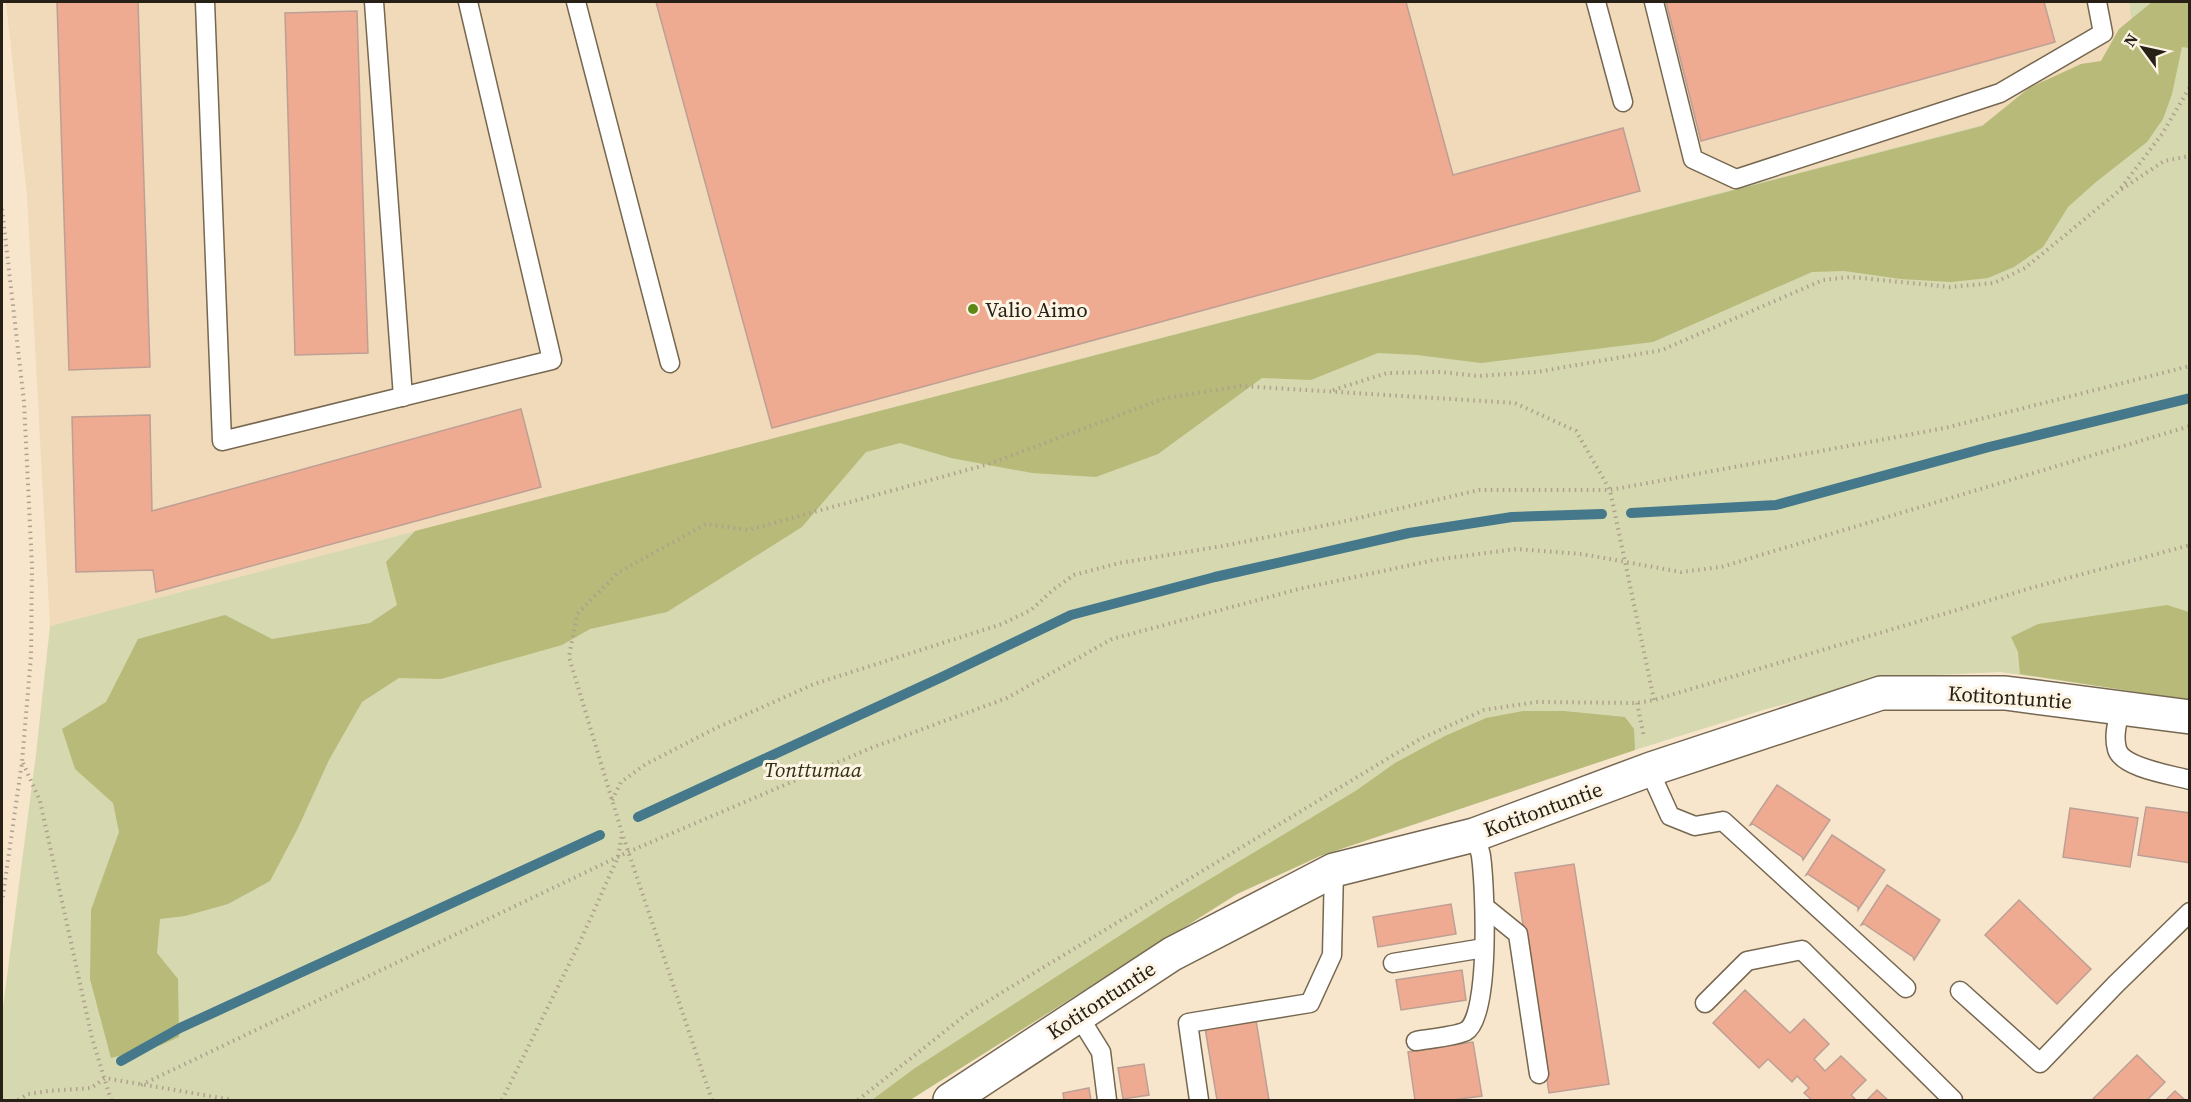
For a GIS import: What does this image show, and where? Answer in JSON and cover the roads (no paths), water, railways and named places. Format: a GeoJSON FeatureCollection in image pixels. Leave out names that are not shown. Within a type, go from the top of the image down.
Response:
{"type":"FeatureCollection","features":[{"type":"Feature","properties":{"kind":"street","name":"Kotitontuntie"},"geometry":{"type":"LineString","coordinates":[[950,1101],[1172,954],[1334,870],[1474,835],[1651,769],[1881,693],[2005,693],[2190,717]]}},
{"type":"Feature","properties":{"kind":"lane"},"geometry":{"type":"LineString","coordinates":[[205,2],[222,441],[552,360],[468,2]]}},
{"type":"Feature","properties":{"kind":"lane"},"geometry":{"type":"LineString","coordinates":[[374,2],[403,397]]}},
{"type":"Feature","properties":{"kind":"lane"},"geometry":{"type":"LineString","coordinates":[[576,2],[669,363]]}},
{"type":"Feature","properties":{"kind":"lane"},"geometry":{"type":"LineString","coordinates":[[1596,2],[1623,102]]}},
{"type":"Feature","properties":{"kind":"lane"},"geometry":{"type":"LineString","coordinates":[[1654,2],[1693,159],[1736,178],[2000,93],[2103,33],[2097,2]]}},
{"type":"Feature","properties":{"kind":"lane"},"geometry":{"type":"LineString","coordinates":[[2121,707],[2115,733],[2117,752],[2126,761],[2140,767],[2190,780]]}},
{"type":"Feature","properties":{"kind":"lane"},"geometry":{"type":"LineString","coordinates":[[1651,769],[1670,816],[1695,826],[1723,821],[1906,987]]}},
{"type":"Feature","properties":{"kind":"lane"},"geometry":{"type":"LineString","coordinates":[[1416,1041],[1466,1031],[1473,1024],[1479,1008],[1486,908],[1481,854],[1474,835]]}},
{"type":"Feature","properties":{"kind":"lane"},"geometry":{"type":"LineString","coordinates":[[1199,1101],[1188,1023],[1310,1003],[1332,955],[1334,870]]}},
{"type":"Feature","properties":{"kind":"lane"},"geometry":{"type":"LineString","coordinates":[[1486,908],[1518,934],[1539,1074]]}},
{"type":"Feature","properties":{"kind":"lane"},"geometry":{"type":"LineString","coordinates":[[1960,991],[2040,1063],[2190,912]]}},
{"type":"Feature","properties":{"kind":"lane"},"geometry":{"type":"LineString","coordinates":[[1393,963],[1484,948]]}},
{"type":"Feature","properties":{"kind":"lane"},"geometry":{"type":"LineString","coordinates":[[1705,1003],[1747,961],[1802,950],[1953,1101]]}},
{"type":"Feature","properties":{"kind":"lane"},"geometry":{"type":"LineString","coordinates":[[1078,1015],[1101,1052],[1107,1101]]}},
{"type":"Feature","properties":{"kind":"waterway"},"geometry":{"type":"LineString","coordinates":[[1631,513],[1776,505],[1989,447],[2190,398]]}},
{"type":"Feature","properties":{"kind":"waterway"},"geometry":{"type":"LineString","coordinates":[[638,817],[1071,615],[1215,577],[1409,533],[1512,517],[1602,514]]}},
{"type":"Feature","properties":{"kind":"waterway"},"geometry":{"type":"LineString","coordinates":[[121,1061],[180,1028],[600,835]]}},
{"type":"Feature","properties":{"kind":"place","name":"Valio Aimo"},"geometry":{"type":"Point","coordinates":[973,309]}},
{"type":"Feature","properties":{"kind":"park label","name":"Tonttumaa"},"geometry":{"type":"Point","coordinates":[813,769]}}]}
